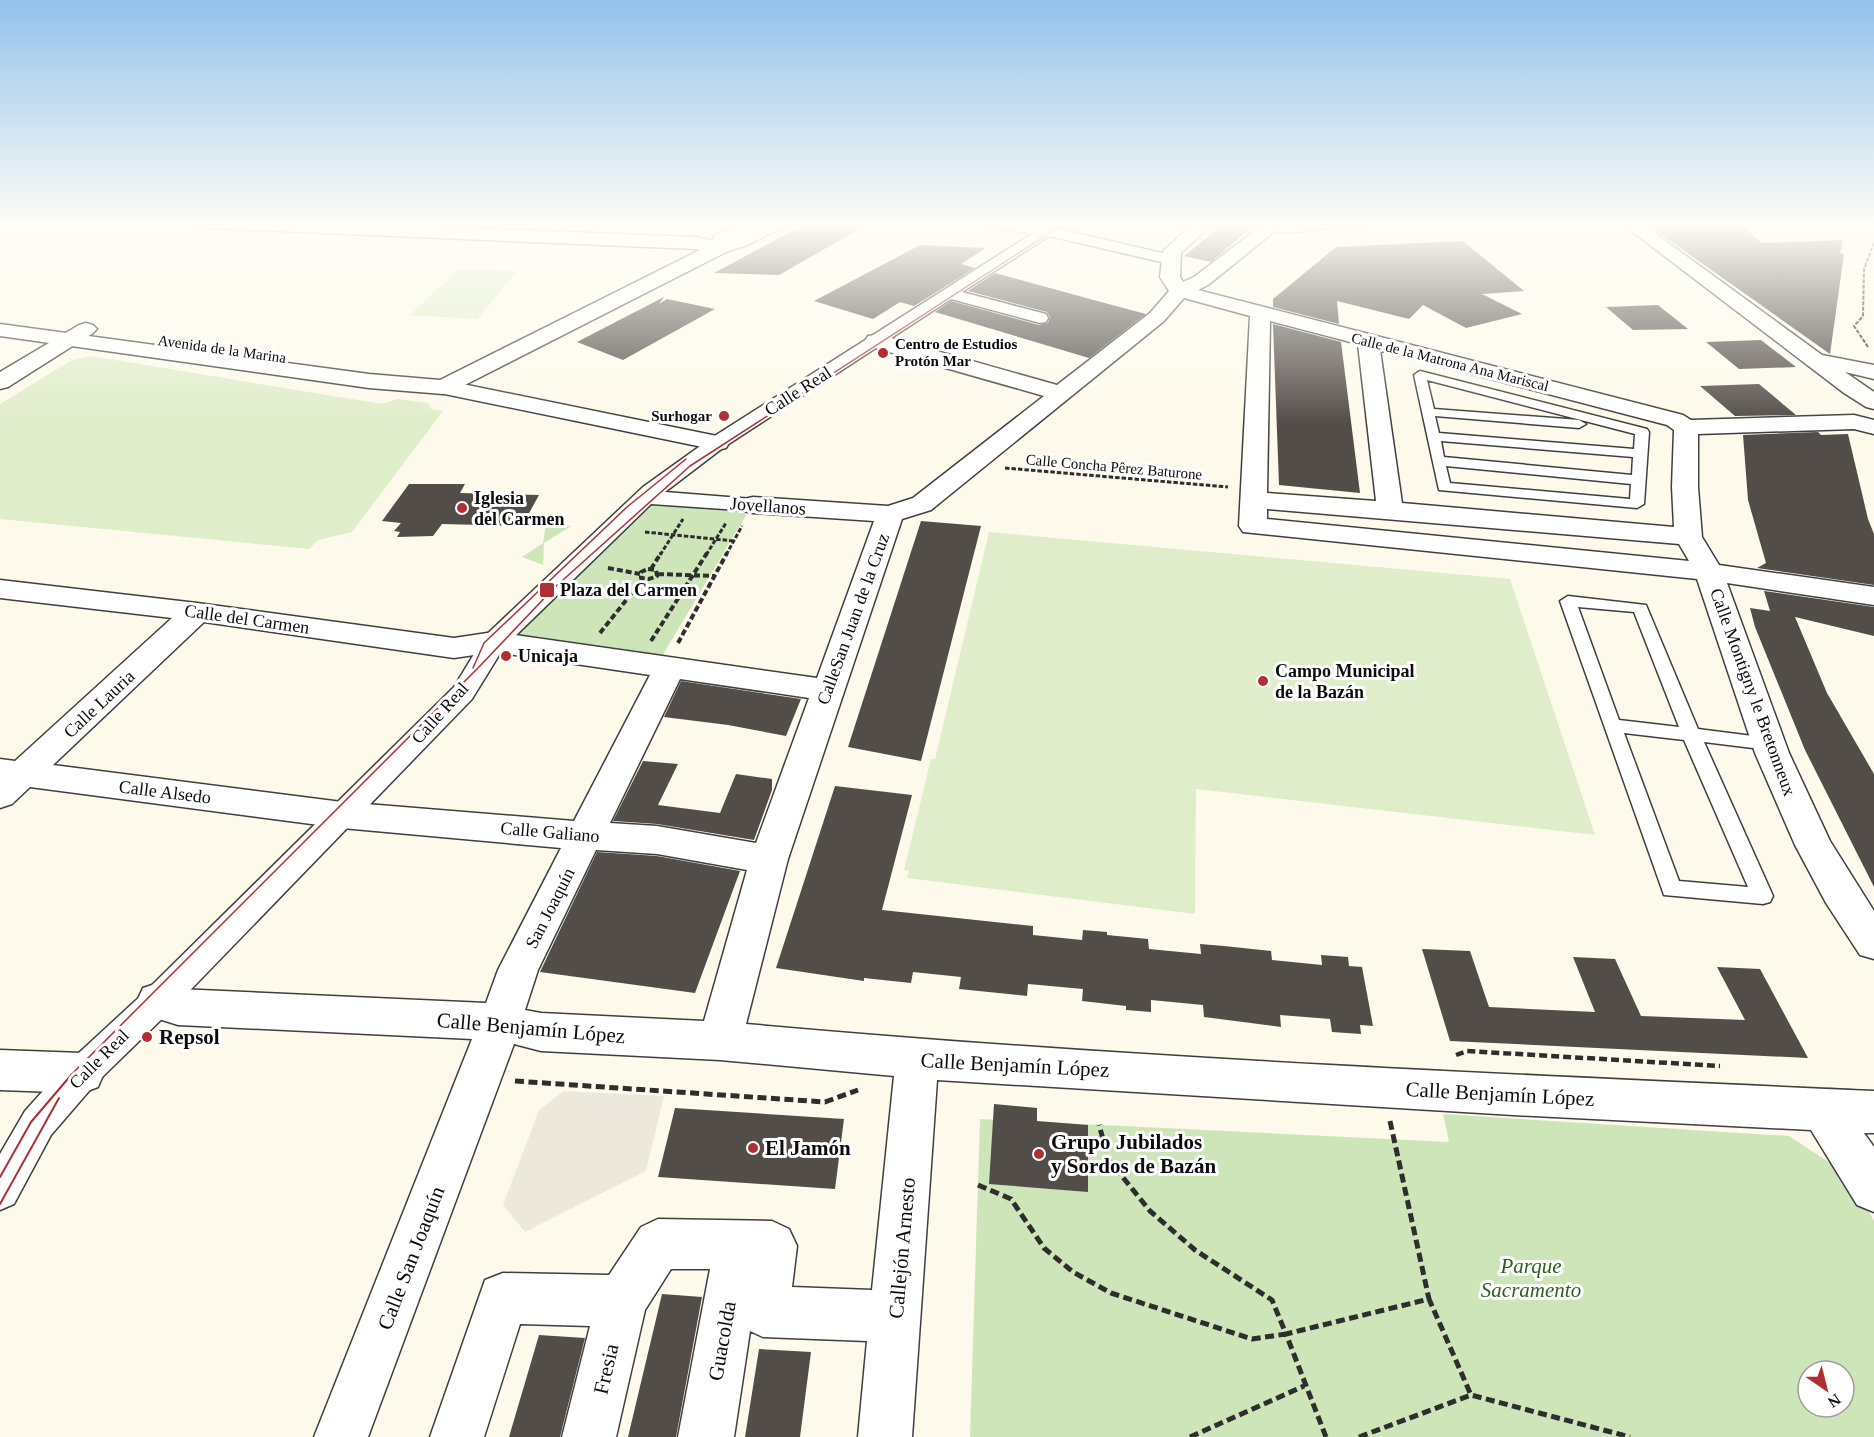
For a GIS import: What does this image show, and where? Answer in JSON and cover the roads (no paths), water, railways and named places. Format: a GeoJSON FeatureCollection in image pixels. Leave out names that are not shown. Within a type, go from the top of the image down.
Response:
{"type":"FeatureCollection","features":[{"type":"Feature","properties":{"kind":"street"},"geometry":{"type":"LineString","coordinates":[[442,387],[635,290]]}},
{"type":"Feature","properties":{"kind":"street","name":"Calle Real"},"geometry":{"type":"LineString","coordinates":[[0,1191],[38,1124],[82,1073],[158,1001],[336,814],[463,693],[494,642],[645,496],[717,443],[956,290]]}},
{"type":"Feature","properties":{"kind":"street"},"geometry":{"type":"LineString","coordinates":[[1721,290],[1874,402]]}},
{"type":"Feature","properties":{"kind":"street","name":"Calle de la Matrona Ana Mariscal"},"geometry":{"type":"LineString","coordinates":[[1179,291],[1368,341],[1442,369],[1676,420],[1686,427]]}},
{"type":"Feature","properties":{"kind":"street","name":"CalleSan Juan de la Cruz"},"geometry":{"type":"LineString","coordinates":[[720,1041],[769,859],[891,514],[922,504],[1157,317],[1179,291]]}},
{"type":"Feature","properties":{"kind":"street"},"geometry":{"type":"LineString","coordinates":[[950,294],[1040,318]]}},
{"type":"Feature","properties":{"kind":"street"},"geometry":{"type":"LineString","coordinates":[[1260,313],[1253,526],[1709,572],[1874,596]]}},
{"type":"Feature","properties":{"kind":"street","name":"Avenida de la Marina"},"geometry":{"type":"LineString","coordinates":[[0,316],[381,372],[442,387],[717,443]]}},
{"type":"Feature","properties":{"kind":"street"},"geometry":{"type":"LineString","coordinates":[[0,382],[86,329]]}},
{"type":"Feature","properties":{"kind":"street","name":"Avenida de la Marina"},"geometry":{"type":"LineString","coordinates":[[0,330],[379,382],[442,387]]}},
{"type":"Feature","properties":{"kind":"street"},"geometry":{"type":"LineString","coordinates":[[876,341],[1063,394]]}},
{"type":"Feature","properties":{"kind":"street"},"geometry":{"type":"LineString","coordinates":[[1368,341],[1390,510]]}},
{"type":"Feature","properties":{"kind":"street"},"geometry":{"type":"LineString","coordinates":[[1814,359],[1874,372]]}},
{"type":"Feature","properties":{"kind":"street"},"geometry":{"type":"LineString","coordinates":[[1686,427],[1867,422]]}},
{"type":"Feature","properties":{"kind":"street","name":"Calle Montigny le Bretonneux"},"geometry":{"type":"LineString","coordinates":[[1686,427],[1685,487],[1688,537],[1709,572],[1769,744],[1813,845],[1840,892],[1874,943]]}},
{"type":"Feature","properties":{"kind":"street"},"geometry":{"type":"LineString","coordinates":[[1255,495],[1390,510],[1688,537]]}},
{"type":"Feature","properties":{"kind":"street","name":"Jovellanos"},"geometry":{"type":"LineString","coordinates":[[645,496],[891,514]]}},
{"type":"Feature","properties":{"kind":"street","name":"Calle del Carmen"},"geometry":{"type":"LineString","coordinates":[[0,589],[197,612],[454,648],[494,642],[827,690]]}},
{"type":"Feature","properties":{"kind":"street","name":"Calle Lauria"},"geometry":{"type":"LineString","coordinates":[[8,780],[197,612]]}},
{"type":"Feature","properties":{"kind":"street","name":"San Joaquín"},"geometry":{"type":"LineString","coordinates":[[480,1079],[518,970],[586,836],[654,664]]}},
{"type":"Feature","properties":{"kind":"street","name":"Calle Alsedo"},"geometry":{"type":"LineString","coordinates":[[8,780],[336,814]]}},
{"type":"Feature","properties":{"kind":"street","name":"Calle Galiano"},"geometry":{"type":"LineString","coordinates":[[336,814],[657,840],[769,859]]}},
{"type":"Feature","properties":{"kind":"street","name":"Calle Benjamín López"},"geometry":{"type":"LineString","coordinates":[[158,1001],[178,1007],[498,1022],[541,1032],[720,1041],[917,1059],[1383,1087],[1874,1112]]}},
{"type":"Feature","properties":{"kind":"street","name":"Callejón Arnesto"},"geometry":{"type":"LineString","coordinates":[[885,1437],[897,1317],[917,1059]]}},
{"type":"Feature","properties":{"kind":"street"},"geometry":{"type":"LineString","coordinates":[[0,1070],[82,1073]]}},
{"type":"Feature","properties":{"kind":"street","name":"Calle San Joaquín"},"geometry":{"type":"LineString","coordinates":[[341,1437],[480,1079]]}},
{"type":"Feature","properties":{"kind":"street"},"geometry":{"type":"LineString","coordinates":[[1824,1110],[1874,1189]]}},
{"type":"Feature","properties":{"kind":"street","name":"Fresia"},"geometry":{"type":"LineString","coordinates":[[589,1437],[622,1300],[658,1244],[739,1245]]}},
{"type":"Feature","properties":{"kind":"street"},"geometry":{"type":"LineString","coordinates":[[739,1245],[772,1246],[763,1311],[897,1317]]}},
{"type":"Feature","properties":{"kind":"street","name":"Guacolda"},"geometry":{"type":"LineString","coordinates":[[706,1437],[739,1245]]}},
{"type":"Feature","properties":{"kind":"street"},"geometry":{"type":"LineString","coordinates":[[457,1437],[503,1298],[622,1300]]}},
{"type":"Feature","properties":{"kind":"lane"},"geometry":{"type":"LineString","coordinates":[[1442,369],[1484,390],[1641,432],[1637,504],[1444,487],[1420,375],[1442,369]]}},
{"type":"Feature","properties":{"kind":"lane"},"geometry":{"type":"LineString","coordinates":[[1423,390],[1466,394],[1484,390]]}},
{"type":"Feature","properties":{"kind":"lane"},"geometry":{"type":"LineString","coordinates":[[1428,412],[1591,425],[1598,421]]}},
{"type":"Feature","properties":{"kind":"lane"},"geometry":{"type":"LineString","coordinates":[[1433,436],[1640,454]]}},
{"type":"Feature","properties":{"kind":"lane"},"geometry":{"type":"LineString","coordinates":[[1438,461],[1638,480]]}},
{"type":"Feature","properties":{"kind":"lane"},"geometry":{"type":"LineString","coordinates":[[1568,601],[1640,608],[1691,735],[1763,896],[1671,890],[1612,725],[1568,601]]}},
{"type":"Feature","properties":{"kind":"lane"},"geometry":{"type":"LineString","coordinates":[[1612,725],[1769,744]]}},
{"type":"Feature","properties":{"kind":"tram line"},"geometry":{"type":"LineString","coordinates":[[72,1074],[478,668],[554,588],[690,466],[962,290]]}},
{"type":"Feature","properties":{"kind":"tram line"},"geometry":{"type":"LineString","coordinates":[[473,668],[484,643],[627,507],[686,459]]}},
{"type":"Feature","properties":{"kind":"tram line"},"geometry":{"type":"LineString","coordinates":[[0,1177],[31,1122],[72,1074]]}},
{"type":"Feature","properties":{"kind":"tram line"},"geometry":{"type":"LineString","coordinates":[[0,1204],[59,1098]]}},
{"type":"Feature","properties":{"kind":"place","name":"Centro de Estudios Protón Mar"},"geometry":{"type":"Point","coordinates":[883,353]}},
{"type":"Feature","properties":{"kind":"place","name":"Surhogar"},"geometry":{"type":"Point","coordinates":[724,416]}},
{"type":"Feature","properties":{"kind":"place","name":"Iglesia del Carmen"},"geometry":{"type":"Point","coordinates":[462,508]}},
{"type":"Feature","properties":{"kind":"place","name":"Plaza del Carmen"},"geometry":{"type":"Point","coordinates":[547,590]}},
{"type":"Feature","properties":{"kind":"place","name":"Unicaja"},"geometry":{"type":"Point","coordinates":[506,656]}},
{"type":"Feature","properties":{"kind":"place","name":"Campo Municipal de la Bazán"},"geometry":{"type":"Point","coordinates":[1263,681]}},
{"type":"Feature","properties":{"kind":"place","name":"Repsol"},"geometry":{"type":"Point","coordinates":[147,1037]}},
{"type":"Feature","properties":{"kind":"place","name":"El Jamón"},"geometry":{"type":"Point","coordinates":[753,1148]}},
{"type":"Feature","properties":{"kind":"place","name":"Grupo Jubilados y Sordos de Bazán"},"geometry":{"type":"Point","coordinates":[1039,1154]}},
{"type":"Feature","properties":{"kind":"park label","name":"Parque Sacramento"},"geometry":{"type":"Point","coordinates":[1531,1278]}}]}
